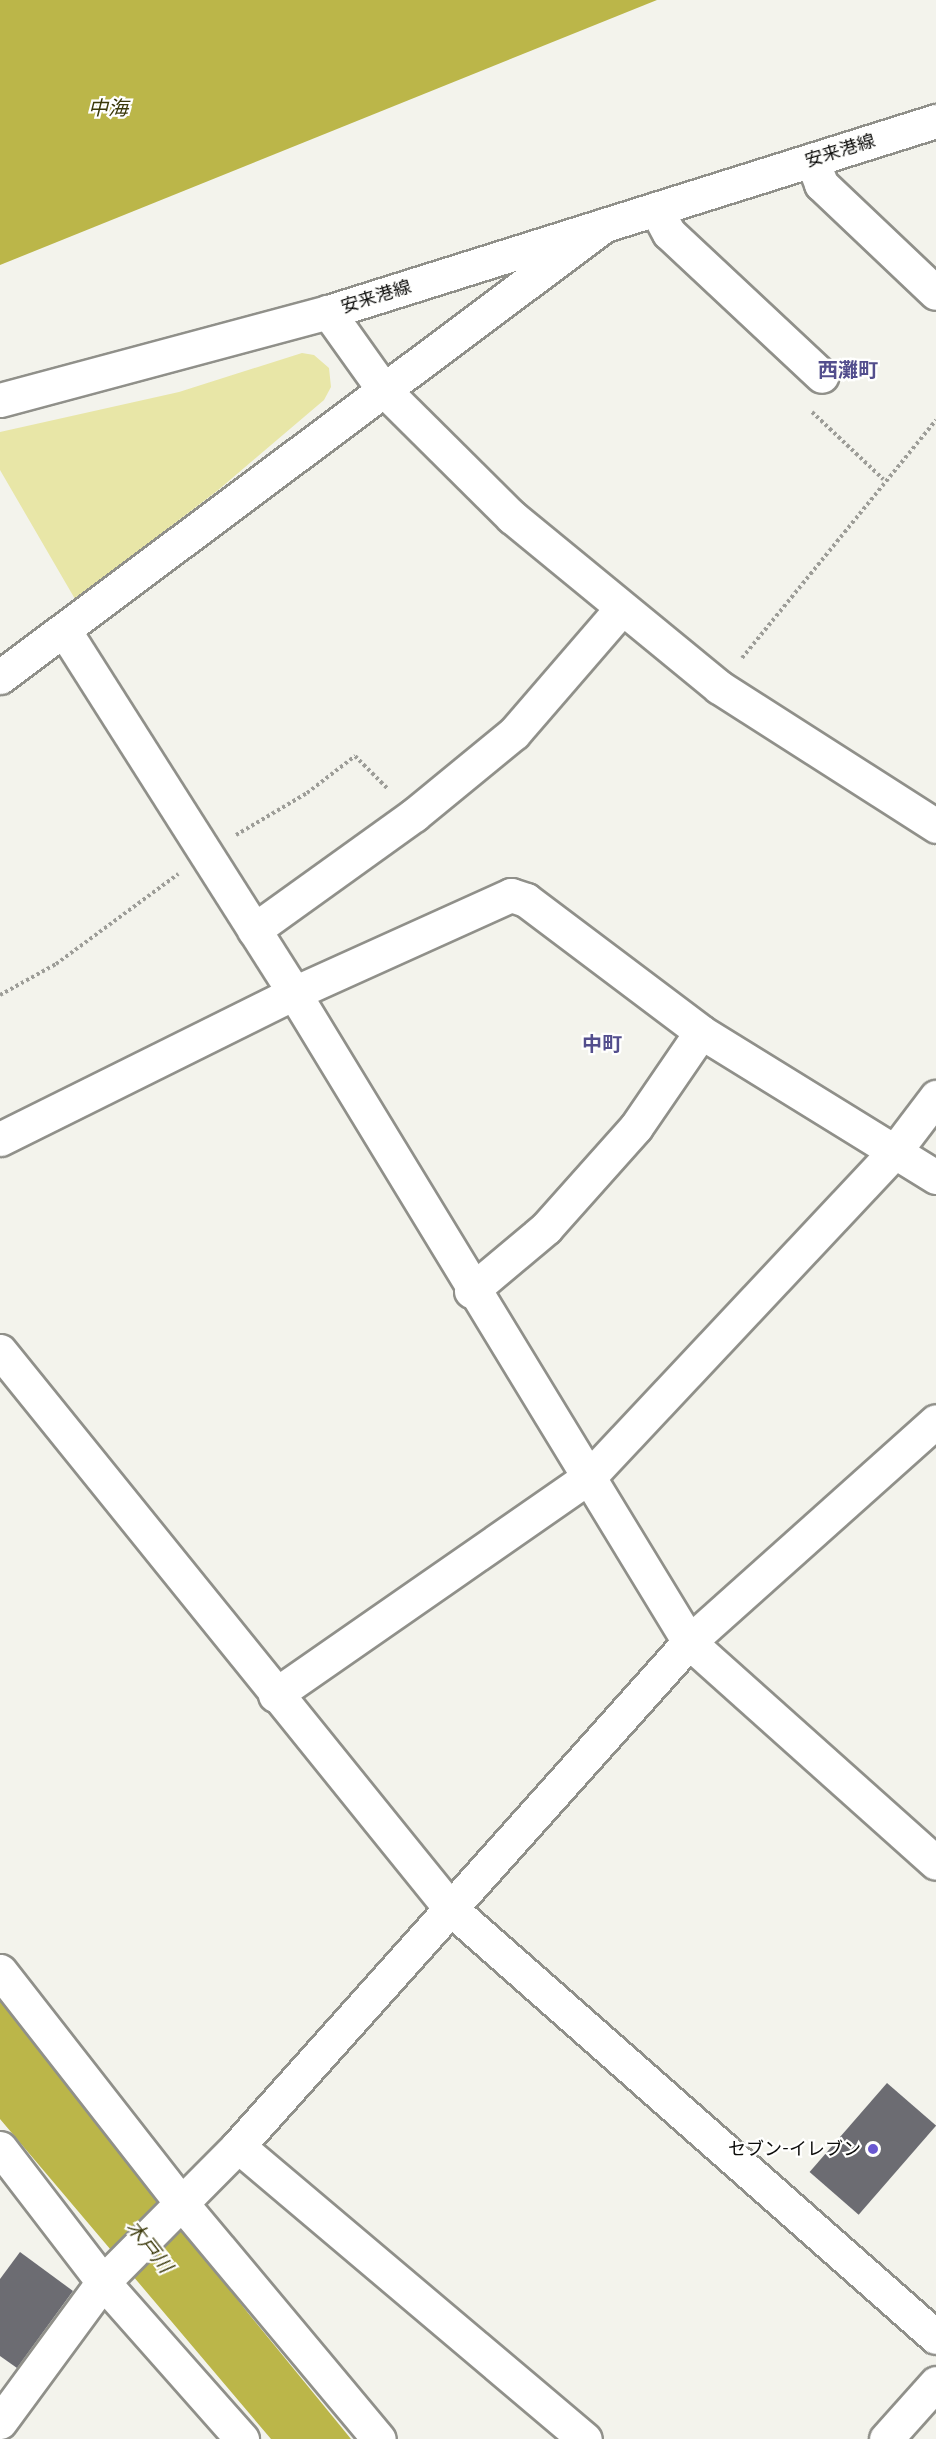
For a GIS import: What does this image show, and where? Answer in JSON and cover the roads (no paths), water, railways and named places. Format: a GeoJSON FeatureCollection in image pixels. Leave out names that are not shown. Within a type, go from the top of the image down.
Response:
{"type":"FeatureCollection","features":[{"type":"Feature","properties":{"kind":"main road","name":"安来港線"},"geometry":{"type":"LineString","coordinates":[[936,121],[328,312],[383,389],[512,517],[621,609],[719,687],[936,826]]}},
{"type":"Feature","properties":{"kind":"main road"},"geometry":{"type":"LineString","coordinates":[[812,160],[821,184],[936,292]]}},
{"type":"Feature","properties":{"kind":"main road"},"geometry":{"type":"LineString","coordinates":[[657,209],[669,233],[822,376]]}},
{"type":"Feature","properties":{"kind":"main road"},"geometry":{"type":"LineString","coordinates":[[0,676],[603,226]]}},
{"type":"Feature","properties":{"kind":"main road"},"geometry":{"type":"LineString","coordinates":[[0,400],[328,312]]}},
{"type":"Feature","properties":{"kind":"main road"},"geometry":{"type":"LineString","coordinates":[[254,930],[414,815],[514,733],[621,609]]}},
{"type":"Feature","properties":{"kind":"main road"},"geometry":{"type":"LineString","coordinates":[[64,630],[294,993],[471,1291],[589,1476],[689,1642],[936,1863]]}},
{"type":"Feature","properties":{"kind":"main road"},"geometry":{"type":"LineString","coordinates":[[0,1139],[294,993],[511,895],[526,900],[701,1032],[936,1177]]}},
{"type":"Feature","properties":{"kind":"main road"},"geometry":{"type":"LineString","coordinates":[[471,1291],[546,1228],[629,1136],[701,1032]]}},
{"type":"Feature","properties":{"kind":"main road"},"geometry":{"type":"LineString","coordinates":[[275,1695],[589,1476],[895,1151],[936,1097]]}},
{"type":"Feature","properties":{"kind":"main road"},"geometry":{"type":"LineString","coordinates":[[0,1351],[275,1695],[450,1908],[936,2337]]}},
{"type":"Feature","properties":{"kind":"main road"},"geometry":{"type":"LineString","coordinates":[[0,2422],[108,2277],[180,2208],[237,2146],[689,1642],[936,1421]]}},
{"type":"Feature","properties":{"kind":"main road"},"geometry":{"type":"LineString","coordinates":[[0,1971],[180,2208],[379,2439]]}},
{"type":"Feature","properties":{"kind":"main road"},"geometry":{"type":"LineString","coordinates":[[237,2146],[585,2439]]}},
{"type":"Feature","properties":{"kind":"main road"},"geometry":{"type":"LineString","coordinates":[[0,2148],[242,2439]]}},
{"type":"Feature","properties":{"kind":"main road"},"geometry":{"type":"LineString","coordinates":[[886,2439],[936,2383]]}},
{"type":"Feature","properties":{"kind":"water","name":"中海"},"geometry":{"type":"Polygon","coordinates":[[[0,0],[657,0],[0,265],[0,0]]]}},
{"type":"Feature","properties":{"kind":"water","name":"木戸川"},"geometry":{"type":"Polygon","coordinates":[[[0,1992],[248,2313],[351,2439],[271,2439],[0,2119],[0,1992]]]}},
{"type":"Feature","properties":{"kind":"place","name":"セブン-イレブン"},"geometry":{"type":"Point","coordinates":[873,2149]}},
{"type":"Feature","properties":{"kind":"district","name":"西灘町"},"geometry":{"type":"Point","coordinates":[848,369]}},
{"type":"Feature","properties":{"kind":"district","name":"中町"},"geometry":{"type":"Point","coordinates":[602,1043]}}]}
